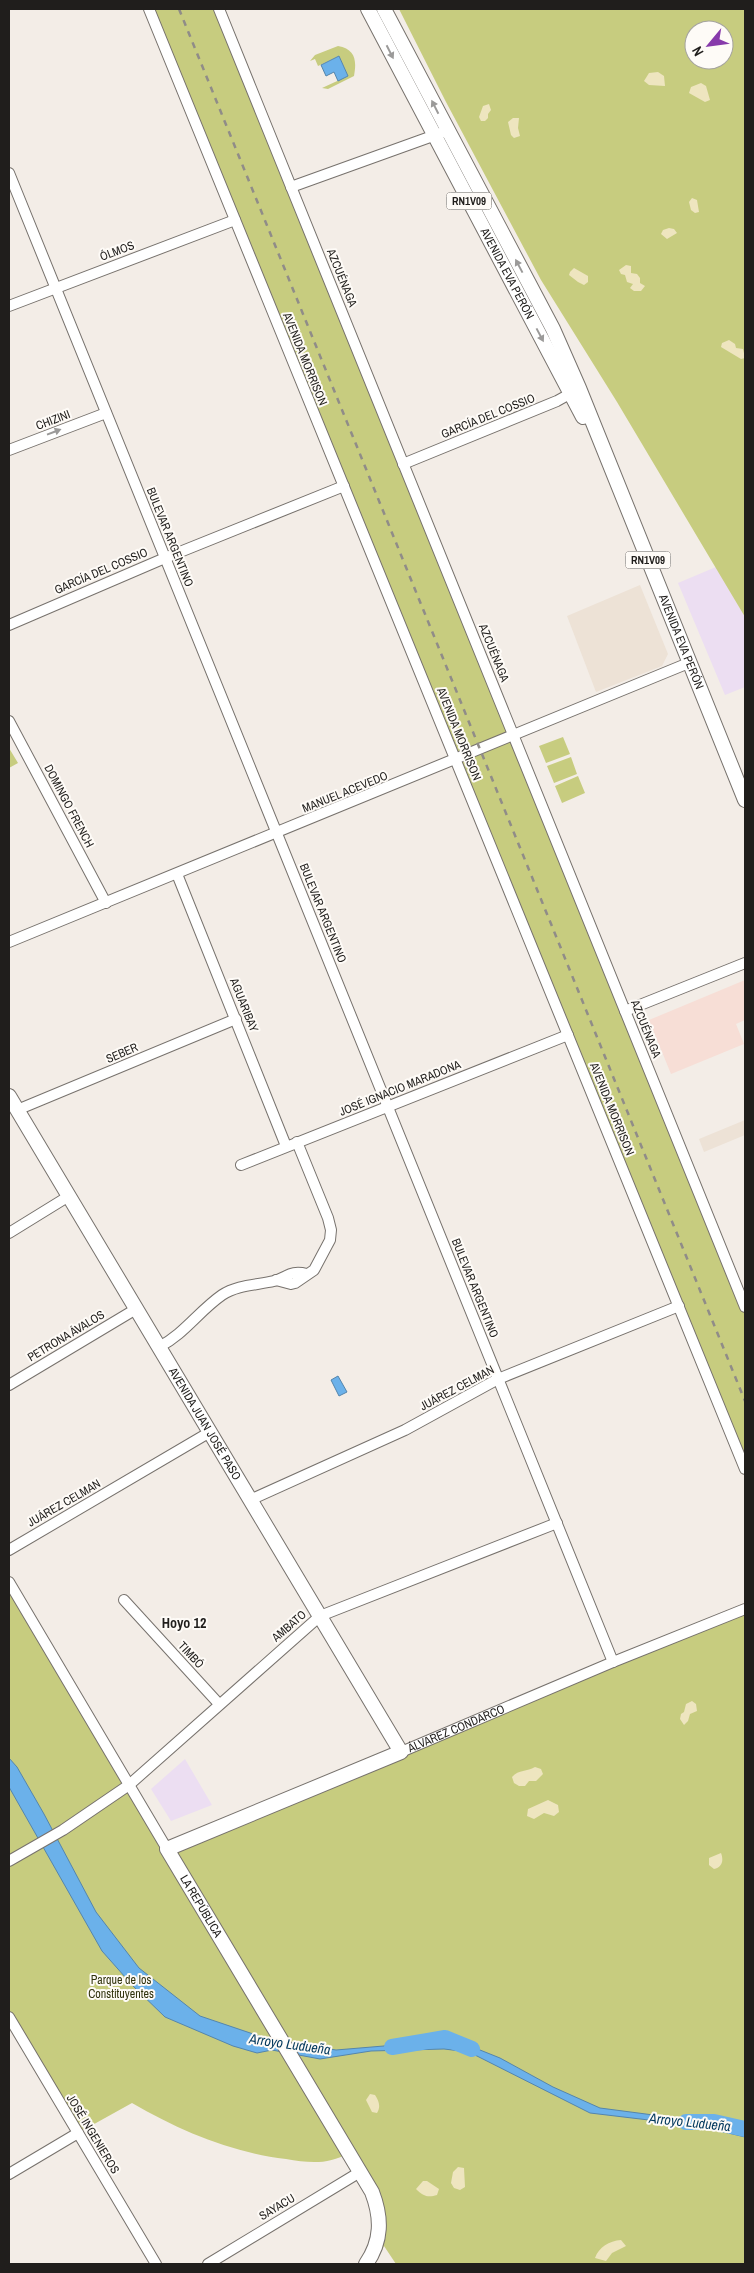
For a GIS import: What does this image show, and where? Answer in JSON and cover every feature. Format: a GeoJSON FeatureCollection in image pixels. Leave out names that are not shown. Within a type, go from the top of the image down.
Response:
{"type":"FeatureCollection","features":[{"type":"Feature","properties":{"kind":"main road","name":"AVENIDA EVA PERÓN"},"geometry":{"type":"LineString","coordinates":[[368,9],[440,133],[575,391],[606,457],[745,800]]}},
{"type":"Feature","properties":{"kind":"main road","name":"AVENIDA EVA PERÓN"},"geometry":{"type":"LineString","coordinates":[[384,9],[440,133]]}},
{"type":"Feature","properties":{"kind":"main road","name":"AVENIDA JUAN JOSÉ PASO"},"geometry":{"type":"LineString","coordinates":[[9,1096],[401,1752]]}},
{"type":"Feature","properties":{"kind":"main road","name":"ÁLVAREZ CONDARCO"},"geometry":{"type":"LineString","coordinates":[[167,1849],[401,1752]]}},
{"type":"Feature","properties":{"kind":"main road","name":"LA REPÚBLICA"},"geometry":{"type":"LineString","coordinates":[[167,1849],[279,2033],[360,2172],[379,2209],[379,2235],[375,2249],[366,2264]]}},
{"type":"Feature","properties":{"kind":"street","name":"AVENIDA MORRISON"},"geometry":{"type":"LineString","coordinates":[[149,9],[745,1469]]}},
{"type":"Feature","properties":{"kind":"street","name":"AZCUÉNAGA"},"geometry":{"type":"LineString","coordinates":[[219,9],[625,1010],[741,1283],[745,1307]]}},
{"type":"Feature","properties":{"kind":"street"},"geometry":{"type":"LineString","coordinates":[[291,188],[440,133]]}},
{"type":"Feature","properties":{"kind":"street","name":"BULEVAR ARGENTINO"},"geometry":{"type":"LineString","coordinates":[[9,173],[613,1662]]}},
{"type":"Feature","properties":{"kind":"street","name":"ÓLMOS"},"geometry":{"type":"LineString","coordinates":[[9,306],[235,220]]}},
{"type":"Feature","properties":{"kind":"street","name":"GARCÍA DEL COSSIO"},"geometry":{"type":"LineString","coordinates":[[403,464],[557,401],[575,391]]}},
{"type":"Feature","properties":{"kind":"street","name":"CHIZINI"},"geometry":{"type":"LineString","coordinates":[[9,450],[106,413]]}},
{"type":"Feature","properties":{"kind":"street","name":"GARCÍA DEL COSSIO"},"geometry":{"type":"LineString","coordinates":[[9,625],[165,558],[344,486]]}},
{"type":"Feature","properties":{"kind":"street","name":"MANUEL ACEVEDO"},"geometry":{"type":"LineString","coordinates":[[9,942],[277,834],[690,662]]}},
{"type":"Feature","properties":{"kind":"street","name":"DOMINGO FRENCH"},"geometry":{"type":"LineString","coordinates":[[9,721],[106,903]]}},
{"type":"Feature","properties":{"kind":"street","name":"AGUARIBAY"},"geometry":{"type":"LineString","coordinates":[[177,874],[286,1146]]}},
{"type":"Feature","properties":{"kind":"street"},"geometry":{"type":"LineString","coordinates":[[625,1010],[745,962]]}},
{"type":"Feature","properties":{"kind":"street","name":"SEBER"},"geometry":{"type":"LineString","coordinates":[[17,1110],[236,1018]]}},
{"type":"Feature","properties":{"kind":"street","name":"JOSÉ IGNACIO MARADONA"},"geometry":{"type":"LineString","coordinates":[[241,1165],[568,1035]]}},
{"type":"Feature","properties":{"kind":"street"},"geometry":{"type":"LineString","coordinates":[[159,1347],[178,1335],[222,1295],[232,1290],[276,1280],[291,1284],[314,1270],[319,1264],[330,1240],[331,1230],[297,1142]]}},
{"type":"Feature","properties":{"kind":"street"},"geometry":{"type":"LineString","coordinates":[[9,1233],[69,1196]]}},
{"type":"Feature","properties":{"kind":"street","name":"JUÁREZ CELMAN"},"geometry":{"type":"LineString","coordinates":[[250,1500],[405,1430],[498,1379],[679,1306]]}},
{"type":"Feature","properties":{"kind":"street","name":"PETRONA ÁVALOS"},"geometry":{"type":"LineString","coordinates":[[9,1385],[136,1310]]}},
{"type":"Feature","properties":{"kind":"street","name":"JUÁREZ CELMAN"},"geometry":{"type":"LineString","coordinates":[[9,1550],[210,1432]]}},
{"type":"Feature","properties":{"kind":"street","name":"AMBATO"},"geometry":{"type":"LineString","coordinates":[[129,1785],[320,1616],[556,1523]]}},
{"type":"Feature","properties":{"kind":"street","name":"LA REPÚBLICA"},"geometry":{"type":"LineString","coordinates":[[9,1582],[167,1849]]}},
{"type":"Feature","properties":{"kind":"street","name":"TIMBÓ"},"geometry":{"type":"LineString","coordinates":[[124,1600],[219,1704]]}},
{"type":"Feature","properties":{"kind":"street","name":"ÁLVAREZ CONDARCO"},"geometry":{"type":"LineString","coordinates":[[401,1752],[613,1662],[745,1609]]}},
{"type":"Feature","properties":{"kind":"street"},"geometry":{"type":"LineString","coordinates":[[9,1861],[63,1830],[129,1785]]}},
{"type":"Feature","properties":{"kind":"street","name":"JOSÉ INGENIEROS"},"geometry":{"type":"LineString","coordinates":[[9,2017],[156,2264]]}},
{"type":"Feature","properties":{"kind":"street"},"geometry":{"type":"LineString","coordinates":[[9,2174],[78,2133]]}},
{"type":"Feature","properties":{"kind":"street","name":"SAYACU"},"geometry":{"type":"LineString","coordinates":[[208,2264],[360,2172]]}},
{"type":"Feature","properties":{"kind":"shaded area"},"geometry":{"type":"Polygon","coordinates":[[[716,567],[745,617],[745,687],[725,695],[678,583],[716,567]]]}},
{"type":"Feature","properties":{"kind":"shaded area"},"geometry":{"type":"Polygon","coordinates":[[[640,585],[668,654],[662,666],[596,692],[567,616],[640,585]]]}},
{"type":"Feature","properties":{"kind":"shaded area"},"geometry":{"type":"Polygon","coordinates":[[[745,980],[745,1020],[736,1024],[744,1044],[671,1074],[649,1020],[745,980]]]}},
{"type":"Feature","properties":{"kind":"shaded area"},"geometry":{"type":"Polygon","coordinates":[[[745,1120],[745,1135],[704,1152],[699,1139],[745,1120]]]}},
{"type":"Feature","properties":{"kind":"shaded area"},"geometry":{"type":"Polygon","coordinates":[[[185,1759],[212,1805],[171,1821],[151,1789],[185,1759]]]}},
{"type":"Feature","properties":{"kind":"green space"},"geometry":{"type":"Polygon","coordinates":[[[149,9],[219,9],[745,1307],[745,1469],[149,9]]]}},
{"type":"Feature","properties":{"kind":"green space"},"geometry":{"type":"Polygon","coordinates":[[[399,9],[745,9],[745,617],[617,402],[541,280],[446,102],[399,9]]]}},
{"type":"Feature","properties":{"kind":"green space"},"geometry":{"type":"Polygon","coordinates":[[[338,46],[344,47],[354,56],[354,76],[328,89],[322,88],[348,76],[339,56],[318,66],[315,59],[310,61],[315,55],[338,46]]]}},
{"type":"Feature","properties":{"kind":"green space"},"geometry":{"type":"Polygon","coordinates":[[[563,737],[570,754],[546,763],[539,746],[563,737]]]}},
{"type":"Feature","properties":{"kind":"green space"},"geometry":{"type":"Polygon","coordinates":[[[9,748],[18,763],[9,768],[9,748]]]}},
{"type":"Feature","properties":{"kind":"green space"},"geometry":{"type":"Polygon","coordinates":[[[571,757],[577,774],[554,783],[547,766],[571,757]]]}},
{"type":"Feature","properties":{"kind":"green space"},"geometry":{"type":"Polygon","coordinates":[[[578,776],[585,793],[562,803],[555,786],[578,776]]]}},
{"type":"Feature","properties":{"kind":"green space","name":"Parque de los Constituyentes"},"geometry":{"type":"Polygon","coordinates":[[[9,1582],[167,1849],[745,1609],[745,2264],[396,2264],[384,2246],[375,2264],[366,2264],[380,2225],[349,2153],[334,2160],[318,2162],[265,2156],[206,2139],[169,2123],[132,2103],[78,2133],[9,2017],[9,1582]]]}},
{"type":"Feature","properties":{"kind":"sand"},"geometry":{"type":"Polygon","coordinates":[[[658,72],[664,76],[665,86],[649,85],[644,81],[649,73],[658,72]]]}},
{"type":"Feature","properties":{"kind":"sand"},"geometry":{"type":"Polygon","coordinates":[[[701,83],[706,86],[710,100],[705,102],[689,93],[691,87],[701,83]]]}},
{"type":"Feature","properties":{"kind":"sand"},"geometry":{"type":"Polygon","coordinates":[[[489,104],[491,110],[488,118],[485,121],[481,121],[479,117],[483,106],[489,104]]]}},
{"type":"Feature","properties":{"kind":"sand"},"geometry":{"type":"Polygon","coordinates":[[[513,118],[519,118],[518,128],[520,136],[514,138],[511,135],[508,122],[513,118]]]}},
{"type":"Feature","properties":{"kind":"sand"},"geometry":{"type":"Polygon","coordinates":[[[692,198],[697,200],[699,212],[695,213],[691,210],[689,202],[692,198]]]}},
{"type":"Feature","properties":{"kind":"sand"},"geometry":{"type":"Polygon","coordinates":[[[674,229],[677,233],[667,239],[661,234],[663,230],[674,229]]]}},
{"type":"Feature","properties":{"kind":"sand"},"geometry":{"type":"Polygon","coordinates":[[[626,265],[631,266],[631,273],[637,274],[640,278],[640,283],[645,286],[641,291],[634,291],[630,288],[633,284],[627,282],[625,275],[621,274],[619,270],[626,265]]]}},
{"type":"Feature","properties":{"kind":"sand"},"geometry":{"type":"Polygon","coordinates":[[[574,268],[588,276],[588,282],[584,285],[569,275],[574,268]]]}},
{"type":"Feature","properties":{"kind":"sand"},"geometry":{"type":"Polygon","coordinates":[[[729,340],[735,344],[736,348],[743,349],[745,358],[741,359],[721,347],[722,343],[729,340]]]}},
{"type":"Feature","properties":{"kind":"sand"},"geometry":{"type":"Polygon","coordinates":[[[692,1701],[696,1704],[697,1711],[690,1714],[688,1721],[684,1725],[680,1719],[681,1714],[684,1712],[686,1704],[692,1701]]]}},
{"type":"Feature","properties":{"kind":"sand"},"geometry":{"type":"Polygon","coordinates":[[[535,1767],[541,1769],[543,1774],[536,1781],[529,1781],[525,1786],[519,1786],[514,1783],[512,1777],[515,1774],[535,1767]]]}},
{"type":"Feature","properties":{"kind":"sand"},"geometry":{"type":"Polygon","coordinates":[[[548,1800],[558,1805],[559,1812],[554,1816],[544,1813],[534,1819],[527,1816],[528,1809],[548,1800]]]}},
{"type":"Feature","properties":{"kind":"sand"},"geometry":{"type":"Polygon","coordinates":[[[721,1853],[722,1863],[714,1869],[709,1865],[709,1858],[721,1853]]]}},
{"type":"Feature","properties":{"kind":"sand"},"geometry":{"type":"Polygon","coordinates":[[[370,2094],[375,2095],[378,2102],[379,2108],[377,2113],[372,2112],[366,2100],[370,2094]]]}},
{"type":"Feature","properties":{"kind":"sand"},"geometry":{"type":"Polygon","coordinates":[[[458,2167],[464,2168],[465,2187],[460,2190],[454,2188],[451,2183],[453,2172],[458,2167]]]}},
{"type":"Feature","properties":{"kind":"sand"},"geometry":{"type":"Polygon","coordinates":[[[423,2181],[427,2181],[439,2189],[437,2195],[426,2196],[416,2189],[423,2181]]]}},
{"type":"Feature","properties":{"kind":"sand"},"geometry":{"type":"Polygon","coordinates":[[[621,2240],[626,2246],[612,2253],[606,2261],[595,2258],[605,2245],[621,2240]]]}},
{"type":"Feature","properties":{"kind":"water"},"geometry":{"type":"Polygon","coordinates":[[[339,56],[348,76],[338,81],[334,72],[326,76],[321,65],[339,56]]]}},
{"type":"Feature","properties":{"kind":"water"},"geometry":{"type":"Polygon","coordinates":[[[338,1376],[347,1392],[339,1396],[331,1380],[338,1376]]]}},
{"type":"Feature","properties":{"kind":"water","name":"Arroyo Ludueña"},"geometry":{"type":"Polygon","coordinates":[[[9,1758],[17,1767],[44,1814],[96,1912],[139,1968],[200,2016],[268,2039],[336,2050],[455,2040],[500,2058],[553,2087],[600,2108],[745,2127],[745,2137],[699,2126],[590,2113],[469,2052],[444,2049],[371,2051],[320,2059],[272,2050],[257,2053],[233,2046],[165,2017],[133,1986],[102,1951],[9,1787],[9,1758]]]}},
{"type":"Feature","properties":{"kind":"waterway","name":"Arroyo Ludueña"},"geometry":{"type":"LineString","coordinates":[[392,2047],[445,2038],[472,2049]]}},
{"type":"Feature","properties":{"kind":"waterway","name":"Arroyo Ludueña"},"geometry":{"type":"LineString","coordinates":[[686,2122],[714,2122],[745,2129]]}},
{"type":"Feature","properties":{"kind":"railway"},"geometry":{"type":"LineString","coordinates":[[179,9],[745,1401]]}},
{"type":"Feature","properties":{"kind":"district","name":"Hoyo 12"},"geometry":{"type":"Point","coordinates":[184,1623]}}]}
